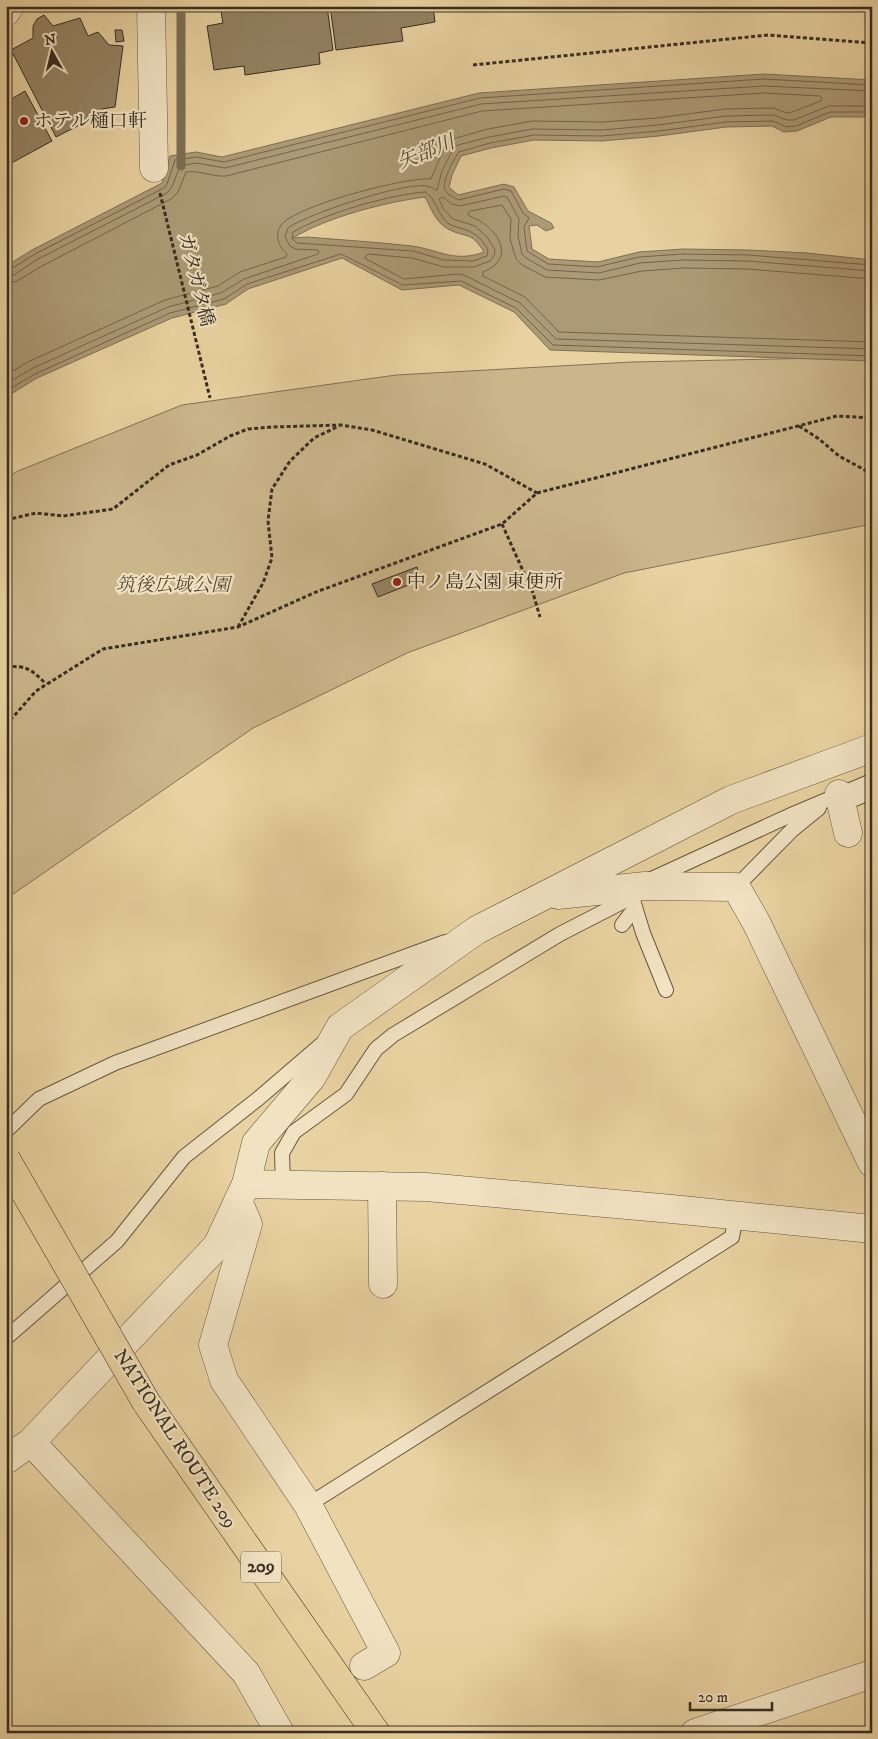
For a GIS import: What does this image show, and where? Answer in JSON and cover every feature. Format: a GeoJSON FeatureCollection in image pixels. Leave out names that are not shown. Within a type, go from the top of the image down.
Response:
{"type":"FeatureCollection","features":[{"type":"Feature","properties":{"kind":"highway","name":"NATIONAL ROUTE 209"},"geometry":{"type":"LineString","coordinates":[[6,1159],[146,1402],[376,1733]]}},
{"type":"Feature","properties":{"kind":"street"},"geometry":{"type":"LineString","coordinates":[[6,12],[10,6]]}},
{"type":"Feature","properties":{"kind":"street"},"geometry":{"type":"LineString","coordinates":[[151,6],[154,168]]}},
{"type":"Feature","properties":{"kind":"street"},"geometry":{"type":"LineString","coordinates":[[6,1460],[31,1442],[216,1246],[242,1192],[256,1143],[312,1077],[340,1028],[477,930],[731,800],[872,748]]}},
{"type":"Feature","properties":{"kind":"street"},"geometry":{"type":"LineString","coordinates":[[837,799],[848,833]]}},
{"type":"Feature","properties":{"kind":"street"},"geometry":{"type":"LineString","coordinates":[[541,897],[634,898],[736,887],[863,1121],[872,1163]]}},
{"type":"Feature","properties":{"kind":"street"},"geometry":{"type":"LineString","coordinates":[[242,1192],[283,1185],[426,1187],[872,1229]]}},
{"type":"Feature","properties":{"kind":"street"},"geometry":{"type":"LineString","coordinates":[[382,1186],[383,1284]]}},
{"type":"Feature","properties":{"kind":"street"},"geometry":{"type":"LineString","coordinates":[[242,1192],[248,1224],[213,1345],[224,1380],[308,1504],[386,1653],[364,1666]]}},
{"type":"Feature","properties":{"kind":"street"},"geometry":{"type":"LineString","coordinates":[[31,1442],[246,1673],[280,1733]]}},
{"type":"Feature","properties":{"kind":"street"},"geometry":{"type":"LineString","coordinates":[[695,1733],[872,1674]]}},
{"type":"Feature","properties":{"kind":"lane"},"geometry":{"type":"LineString","coordinates":[[283,1185],[282,1152],[294,1132],[346,1094],[376,1049],[393,1035],[560,934],[872,781]]}},
{"type":"Feature","properties":{"kind":"lane"},"geometry":{"type":"LineString","coordinates":[[736,887],[792,830],[837,799],[872,792]]}},
{"type":"Feature","properties":{"kind":"lane"},"geometry":{"type":"LineString","coordinates":[[622,925],[634,898]]}},
{"type":"Feature","properties":{"kind":"lane"},"geometry":{"type":"LineString","coordinates":[[634,898],[643,933],[666,990]]}},
{"type":"Feature","properties":{"kind":"lane"},"geometry":{"type":"LineString","coordinates":[[6,1131],[39,1099],[115,1063],[477,930]]}},
{"type":"Feature","properties":{"kind":"lane"},"geometry":{"type":"LineString","coordinates":[[6,1338],[117,1241],[184,1156],[259,1098],[340,1028]]}},
{"type":"Feature","properties":{"kind":"lane"},"geometry":{"type":"LineString","coordinates":[[308,1504],[732,1237],[736,1215]]}},
{"type":"Feature","properties":{"kind":"path"},"geometry":{"type":"LineString","coordinates":[[473,65],[768,35],[872,43]]}},
{"type":"Feature","properties":{"kind":"path","name":"ガタガタ橋"},"geometry":{"type":"LineString","coordinates":[[154,168],[210,398]]}},
{"type":"Feature","properties":{"kind":"path"},"geometry":{"type":"LineString","coordinates":[[6,725],[36,691],[103,649],[238,627],[316,592],[502,524],[537,493],[837,416],[872,418]]}},
{"type":"Feature","properties":{"kind":"path"},"geometry":{"type":"LineString","coordinates":[[6,520],[36,513],[63,516],[113,509],[169,465],[197,455],[248,428],[341,425],[372,430],[485,464],[537,493]]}},
{"type":"Feature","properties":{"kind":"path"},"geometry":{"type":"LineString","coordinates":[[238,627],[263,583],[272,558],[268,521],[272,488],[290,461],[314,438],[341,425]]}},
{"type":"Feature","properties":{"kind":"path"},"geometry":{"type":"LineString","coordinates":[[799,426],[819,439],[839,456],[872,474]]}},
{"type":"Feature","properties":{"kind":"path"},"geometry":{"type":"LineString","coordinates":[[502,524],[533,593],[540,616]]}},
{"type":"Feature","properties":{"kind":"path"},"geometry":{"type":"LineString","coordinates":[[6,667],[13,666],[32,670],[46,684]]}},
{"type":"Feature","properties":{"kind":"green space","name":"筑後広域公園"},"geometry":{"type":"Polygon","coordinates":[[[872,357],[872,524],[624,573],[407,653],[253,728],[6,899],[6,478],[18,471],[182,405],[396,375],[632,362],[872,357]]]}},
{"type":"Feature","properties":{"kind":"water","name":"矢部川"},"geometry":{"type":"Polygon","coordinates":[[[764,74],[872,80],[872,117],[831,117],[797,131],[784,132],[772,126],[726,127],[602,141],[534,140],[461,156],[452,175],[449,187],[458,195],[504,184],[514,187],[528,211],[551,223],[554,228],[546,231],[537,225],[529,226],[532,249],[549,259],[598,262],[639,252],[683,249],[807,253],[872,260],[872,361],[550,350],[514,312],[459,285],[402,290],[342,258],[248,289],[226,304],[172,318],[37,378],[6,397],[6,266],[32,250],[162,183],[170,156],[196,152],[222,157],[479,93],[764,74]],[[425,197],[339,217],[322,223],[293,238],[307,237],[412,246],[455,256],[484,252],[468,236],[454,232],[444,226],[437,219],[425,197]]]}},
{"type":"Feature","properties":{"kind":"building"},"geometry":{"type":"Polygon","coordinates":[[[220,6],[327,6],[333,50],[319,53],[320,64],[245,75],[244,66],[214,70],[207,26],[223,23],[220,6]]]}},
{"type":"Feature","properties":{"kind":"building"},"geometry":{"type":"Polygon","coordinates":[[[330,6],[433,6],[435,22],[401,28],[403,41],[336,50],[330,6]]]}},
{"type":"Feature","properties":{"kind":"building"},"geometry":{"type":"Polygon","coordinates":[[[44,15],[53,26],[80,18],[88,36],[98,32],[109,45],[123,46],[115,107],[102,109],[101,114],[56,137],[11,50],[33,38],[33,26],[37,19],[44,15]]]}},
{"type":"Feature","properties":{"kind":"building"},"geometry":{"type":"Polygon","coordinates":[[[115,30],[122,30],[124,41],[116,42],[115,30]]]}},
{"type":"Feature","properties":{"kind":"building","name":"ホテル樋口軒"},"geometry":{"type":"Polygon","coordinates":[[[25,91],[52,141],[6,166],[6,98],[8,101],[25,91]]]}},
{"type":"Feature","properties":{"kind":"building","name":"中ノ島公園 東便所"},"geometry":{"type":"Polygon","coordinates":[[[417,567],[421,580],[378,597],[372,584],[417,567]]]}},
{"type":"Feature","properties":{"kind":"waterway"},"geometry":{"type":"LineString","coordinates":[[181,6],[181,166]]}},
{"type":"Feature","properties":{"kind":"place","name":"ホテル樋口軒"},"geometry":{"type":"Point","coordinates":[24,121]}},
{"type":"Feature","properties":{"kind":"place","name":"中ノ島公園 東便所"},"geometry":{"type":"Point","coordinates":[397,582]}}]}
